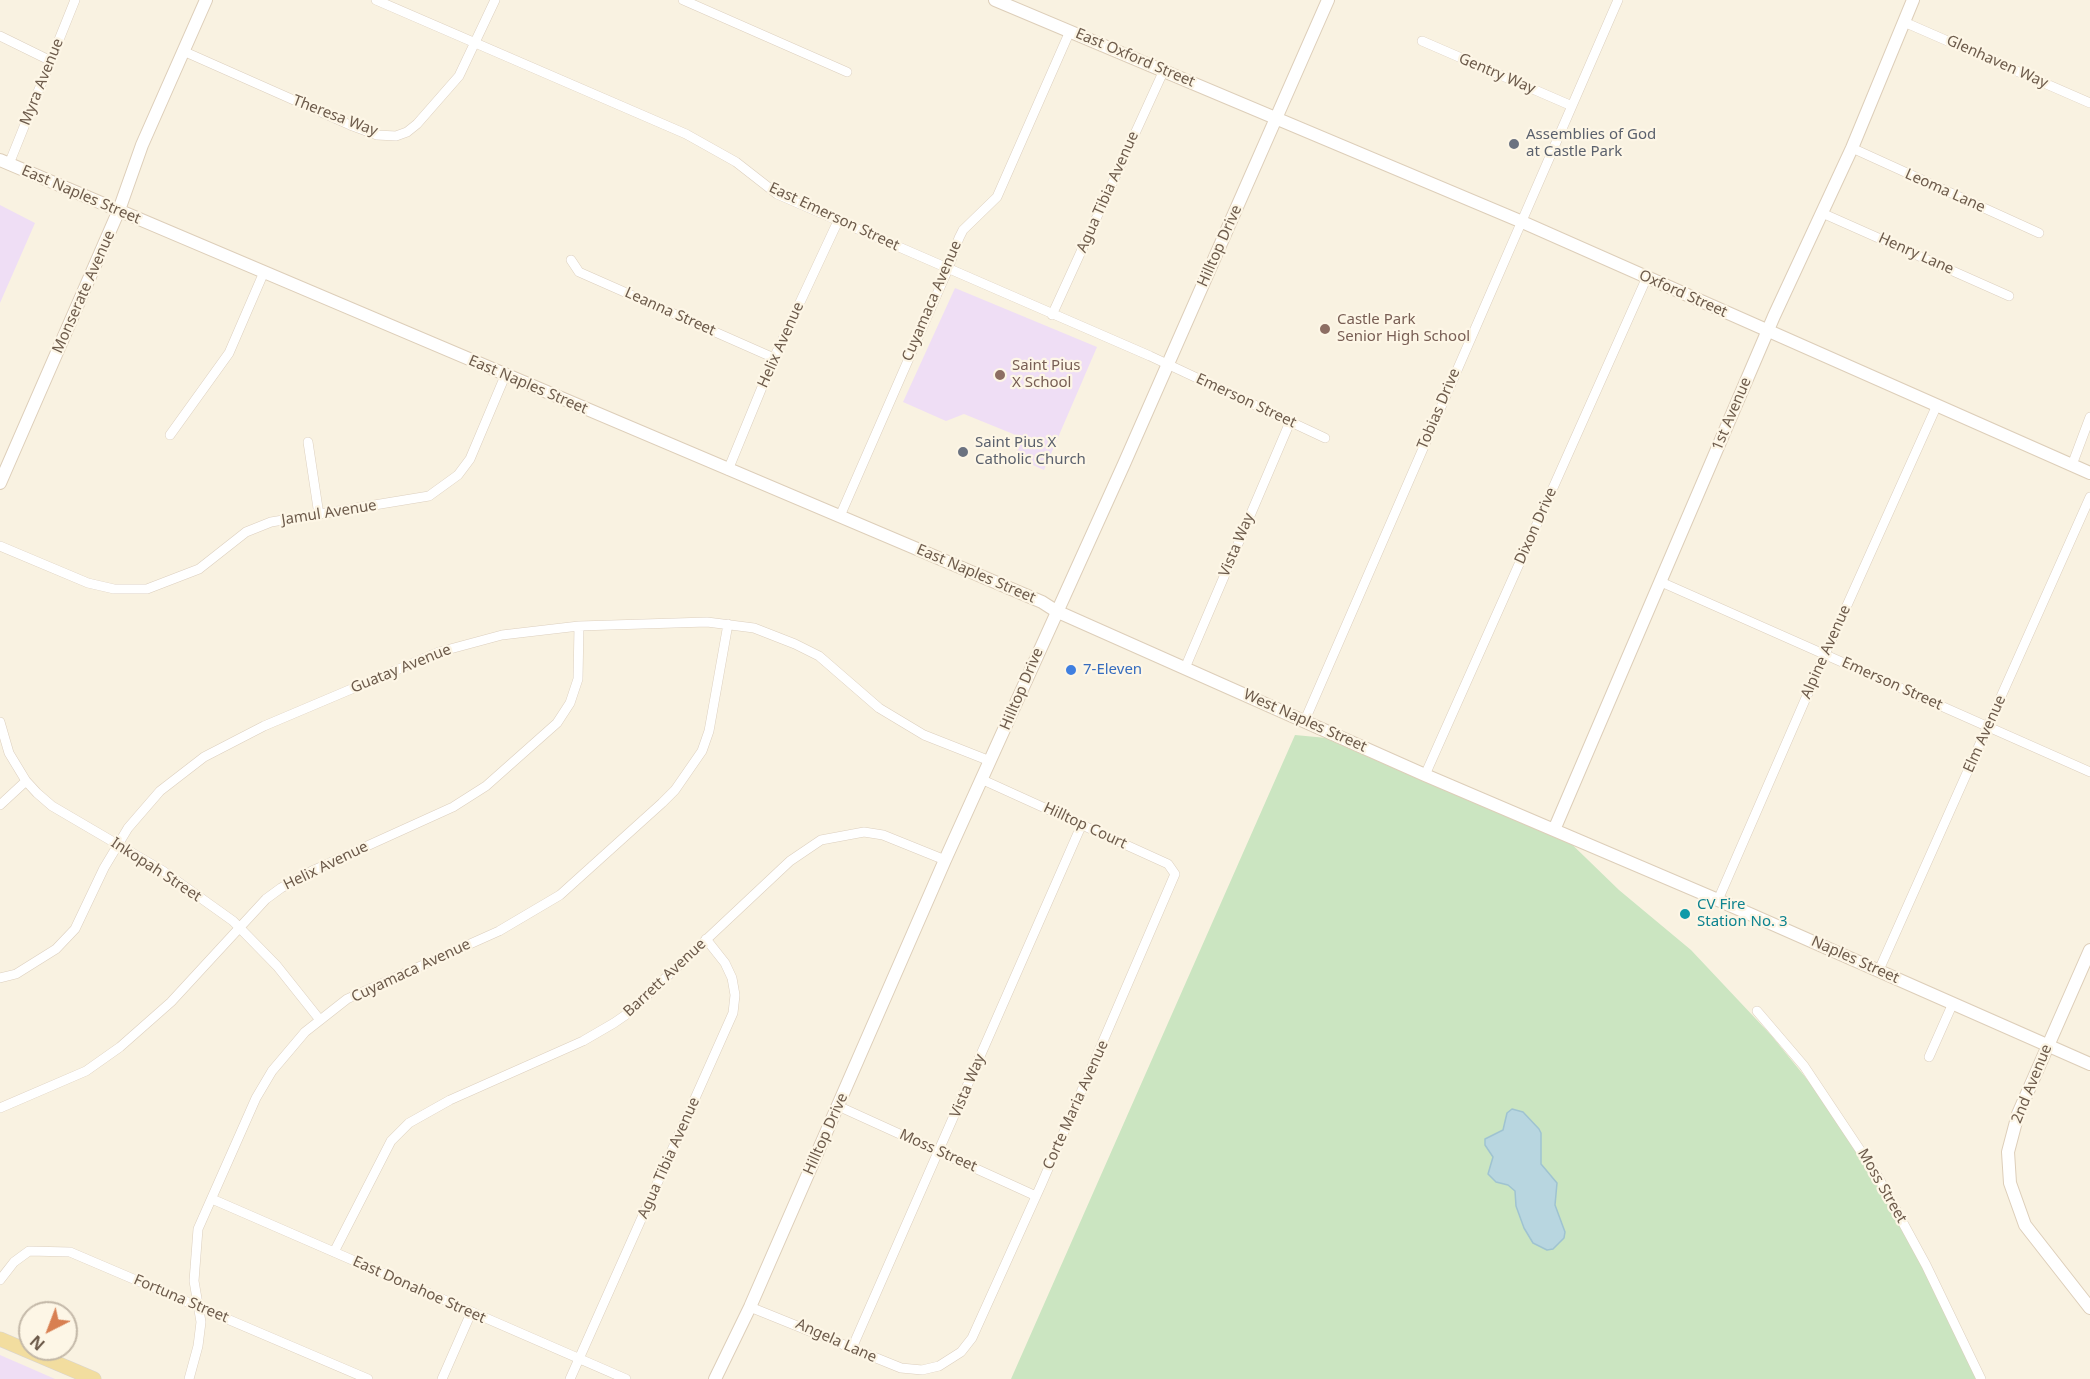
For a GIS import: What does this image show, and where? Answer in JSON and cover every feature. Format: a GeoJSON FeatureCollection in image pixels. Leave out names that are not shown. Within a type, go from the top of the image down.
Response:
{"type":"FeatureCollection","features":[{"type":"Feature","properties":{"kind":"main road"},"geometry":{"type":"LineString","coordinates":[[0,1338],[94,1379]]}},
{"type":"Feature","properties":{"kind":"street","name":"Myra Avenue"},"geometry":{"type":"LineString","coordinates":[[5,162],[51,61],[75,0]]}},
{"type":"Feature","properties":{"kind":"street","name":"Monserate Avenue"},"geometry":{"type":"LineString","coordinates":[[0,483],[119,210],[142,146],[206,0]]}},
{"type":"Feature","properties":{"kind":"street","name":"East Emerson Street"},"geometry":{"type":"LineString","coordinates":[[375,0],[708,145],[777,194],[1168,365]]}},
{"type":"Feature","properties":{"kind":"street","name":"Theresa Way"},"geometry":{"type":"LineString","coordinates":[[183,51],[350,125],[377,135],[396,136],[407,132],[417,124],[455,81],[495,0]]}},
{"type":"Feature","properties":{"kind":"street"},"geometry":{"type":"LineString","coordinates":[[683,0],[847,72]]}},
{"type":"Feature","properties":{"kind":"street","name":"East Oxford Street"},"geometry":{"type":"LineString","coordinates":[[994,0],[1275,117]]}},
{"type":"Feature","properties":{"kind":"street","name":"Hilltop Drive"},"geometry":{"type":"LineString","coordinates":[[716,1379],[750,1307],[945,860],[1168,365],[1328,0]]}},
{"type":"Feature","properties":{"kind":"street","name":"Tobias Drive"},"geometry":{"type":"LineString","coordinates":[[1305,720],[1618,0]]}},
{"type":"Feature","properties":{"kind":"street","name":"1st Avenue"},"geometry":{"type":"LineString","coordinates":[[1554,830],[1768,331],[1852,148],[1913,0]]}},
{"type":"Feature","properties":{"kind":"street","name":"Glenhaven Way"},"geometry":{"type":"LineString","coordinates":[[1904,22],[2090,103]]}},
{"type":"Feature","properties":{"kind":"street","name":"Cuyamaca Avenue"},"geometry":{"type":"LineString","coordinates":[[840,516],[963,230],[990,207],[997,197],[1070,31]]}},
{"type":"Feature","properties":{"kind":"street"},"geometry":{"type":"LineString","coordinates":[[0,36],[51,61]]}},
{"type":"Feature","properties":{"kind":"street","name":"Gentry Way"},"geometry":{"type":"LineString","coordinates":[[1422,41],[1572,106]]}},
{"type":"Feature","properties":{"kind":"street","name":"Agua Tibia Avenue"},"geometry":{"type":"LineString","coordinates":[[1052,315],[1164,70]]}},
{"type":"Feature","properties":{"kind":"street","name":"Oxford Street"},"geometry":{"type":"LineString","coordinates":[[1275,117],[1520,221],[2090,473]]}},
{"type":"Feature","properties":{"kind":"street","name":"Leoma Lane"},"geometry":{"type":"LineString","coordinates":[[1852,148],[2039,233]]}},
{"type":"Feature","properties":{"kind":"street","name":"East Naples Street"},"geometry":{"type":"LineString","coordinates":[[5,162],[1042,602],[1056,611]]}},
{"type":"Feature","properties":{"kind":"street","name":"Henry Lane"},"geometry":{"type":"LineString","coordinates":[[1822,213],[2008,296]]}},
{"type":"Feature","properties":{"kind":"street","name":"Helix Avenue"},"geometry":{"type":"LineString","coordinates":[[729,470],[774,358],[838,221]]}},
{"type":"Feature","properties":{"kind":"street","name":"Leanna Street"},"geometry":{"type":"LineString","coordinates":[[571,260],[579,272],[774,358]]}},
{"type":"Feature","properties":{"kind":"street"},"geometry":{"type":"LineString","coordinates":[[170,435],[212,380],[229,353],[264,272]]}},
{"type":"Feature","properties":{"kind":"street","name":"Dixon Drive"},"geometry":{"type":"LineString","coordinates":[[1425,775],[1647,278]]}},
{"type":"Feature","properties":{"kind":"street","name":"Emerson Street"},"geometry":{"type":"LineString","coordinates":[[1168,365],[1325,438]]}},
{"type":"Feature","properties":{"kind":"street","name":"Jamul Avenue"},"geometry":{"type":"LineString","coordinates":[[0,546],[88,583],[114,589],[147,589],[199,569],[246,532],[272,522],[429,496],[447,485],[470,459],[505,376]]}},
{"type":"Feature","properties":{"kind":"street","name":"Alpine Avenue"},"geometry":{"type":"LineString","coordinates":[[1718,900],[1937,405]]}},
{"type":"Feature","properties":{"kind":"street"},"geometry":{"type":"LineString","coordinates":[[2072,465],[2090,417]]}},
{"type":"Feature","properties":{"kind":"street","name":"Vista Way"},"geometry":{"type":"LineString","coordinates":[[1185,668],[1290,422]]}},
{"type":"Feature","properties":{"kind":"street"},"geometry":{"type":"LineString","coordinates":[[308,442],[319,515]]}},
{"type":"Feature","properties":{"kind":"street","name":"Elm Avenue"},"geometry":{"type":"LineString","coordinates":[[1879,970],[2090,497]]}},
{"type":"Feature","properties":{"kind":"street","name":"Emerson Street"},"geometry":{"type":"LineString","coordinates":[[1661,582],[2090,772]]}},
{"type":"Feature","properties":{"kind":"street","name":"West Naples Street"},"geometry":{"type":"LineString","coordinates":[[1056,611],[1554,830]]}},
{"type":"Feature","properties":{"kind":"street","name":"Cuyamaca Avenue"},"geometry":{"type":"LineString","coordinates":[[189,1379],[198,1346],[199,1306],[194,1281],[194,1252],[198,1229],[256,1098],[272,1071],[320,1020],[347,999],[499,931],[545,904],[586,873],[662,803],[702,751],[709,731],[729,624]]}},
{"type":"Feature","properties":{"kind":"street","name":"Guatay Avenue"},"geometry":{"type":"LineString","coordinates":[[0,978],[16,974],[56,949],[75,929],[117,845],[156,796],[181,774],[212,752],[264,726],[439,652],[502,635],[579,626],[729,624],[754,628],[799,646],[819,657],[879,708],[924,735],[990,761]]}},
{"type":"Feature","properties":{"kind":"street","name":"Helix Avenue"},"geometry":{"type":"LineString","coordinates":[[0,1108],[78,1075],[120,1047],[171,1002],[266,899],[281,888],[453,807],[486,786],[557,723],[575,691],[578,679],[579,626]]}},
{"type":"Feature","properties":{"kind":"street","name":"Inkopah Street"},"geometry":{"type":"LineString","coordinates":[[0,722],[9,753],[26,780],[52,806],[163,871],[240,928],[277,966],[320,1020]]}},
{"type":"Feature","properties":{"kind":"street"},"geometry":{"type":"LineString","coordinates":[[0,805],[26,780]]}},
{"type":"Feature","properties":{"kind":"street","name":"Hilltop Court"},"geometry":{"type":"LineString","coordinates":[[983,780],[1168,864],[1175,874],[1173,882]]}},
{"type":"Feature","properties":{"kind":"street","name":"Vista Way"},"geometry":{"type":"LineString","coordinates":[[852,1348],[1082,824]]}},
{"type":"Feature","properties":{"kind":"street","name":"Naples Street"},"geometry":{"type":"LineString","coordinates":[[1554,830],[2090,1064]]}},
{"type":"Feature","properties":{"kind":"street","name":"Barrett Avenue"},"geometry":{"type":"LineString","coordinates":[[334,1252],[391,1141],[409,1123],[450,1100],[583,1041],[614,1023],[790,861],[821,840],[864,832],[883,835],[945,860]]}},
{"type":"Feature","properties":{"kind":"street","name":"Corte Maria Avenue"},"geometry":{"type":"LineString","coordinates":[[977,1328],[1173,882]]}},
{"type":"Feature","properties":{"kind":"street","name":"Agua Tibia Avenue"},"geometry":{"type":"LineString","coordinates":[[570,1379],[733,1013],[735,995],[732,978],[725,963],[706,939]]}},
{"type":"Feature","properties":{"kind":"street","name":"2nd Avenue"},"geometry":{"type":"LineString","coordinates":[[2090,950],[2016,1120],[2008,1152],[2010,1183],[2025,1225],[2090,1308]]}},
{"type":"Feature","properties":{"kind":"street"},"geometry":{"type":"LineString","coordinates":[[1929,1057],[1953,1003]]}},
{"type":"Feature","properties":{"kind":"street","name":"Moss Street"},"geometry":{"type":"LineString","coordinates":[[1757,1011],[1804,1066],[1848,1128],[1878,1177],[1926,1265],[1981,1379]]}},
{"type":"Feature","properties":{"kind":"street","name":"Moss Street"},"geometry":{"type":"LineString","coordinates":[[838,1107],[1036,1196]]}},
{"type":"Feature","properties":{"kind":"street","name":"East Donahoe Street"},"geometry":{"type":"LineString","coordinates":[[212,1199],[626,1379]]}},
{"type":"Feature","properties":{"kind":"street","name":"Fortuna Street"},"geometry":{"type":"LineString","coordinates":[[0,1280],[14,1262],[29,1251],[70,1252],[368,1379]]}},
{"type":"Feature","properties":{"kind":"street","name":"Angela Lane"},"geometry":{"type":"LineString","coordinates":[[750,1307],[902,1368],[931,1368],[947,1362],[961,1352],[977,1328]]}},
{"type":"Feature","properties":{"kind":"street"},"geometry":{"type":"LineString","coordinates":[[441,1379],[471,1313]]}},
{"type":"Feature","properties":{"kind":"shaded area"},"geometry":{"type":"Polygon","coordinates":[[[0,205],[35,223],[0,303],[0,205]]]}},
{"type":"Feature","properties":{"kind":"shaded area","name":"Saint Pius X School"},"geometry":{"type":"Polygon","coordinates":[[[955,288],[1097,347],[1044,470],[1015,457],[1023,438],[964,414],[946,421],[903,402],[955,288]]]}},
{"type":"Feature","properties":{"kind":"shaded area"},"geometry":{"type":"Polygon","coordinates":[[[0,1355],[30,1368],[55,1379],[0,1379],[0,1355]]]}},
{"type":"Feature","properties":{"kind":"green space"},"geometry":{"type":"Polygon","coordinates":[[[1295,735],[1358,741],[1554,827],[1619,890],[1691,950],[1771,1035],[1833,1111],[1887,1193],[1978,1379],[1011,1379],[1295,735]]]}},
{"type":"Feature","properties":{"kind":"water"},"geometry":{"type":"Polygon","coordinates":[[[1512,1109],[1523,1112],[1539,1129],[1541,1164],[1557,1183],[1555,1205],[1565,1232],[1564,1238],[1553,1249],[1547,1250],[1533,1243],[1524,1228],[1516,1206],[1515,1191],[1508,1185],[1496,1182],[1488,1174],[1493,1157],[1485,1145],[1485,1139],[1503,1130],[1507,1113],[1512,1109]]]}},
{"type":"Feature","properties":{"kind":"place","name":"Assemblies of God at Castle Park"},"geometry":{"type":"Point","coordinates":[1514,144]}},
{"type":"Feature","properties":{"kind":"place","name":"Castle Park Senior High School"},"geometry":{"type":"Point","coordinates":[1325,329]}},
{"type":"Feature","properties":{"kind":"place","name":"Saint Pius X School"},"geometry":{"type":"Point","coordinates":[1000,375]}},
{"type":"Feature","properties":{"kind":"place","name":"Saint Pius X Catholic Church"},"geometry":{"type":"Point","coordinates":[963,452]}},
{"type":"Feature","properties":{"kind":"place","name":"7-Eleven"},"geometry":{"type":"Point","coordinates":[1071,670]}},
{"type":"Feature","properties":{"kind":"place","name":"CV Fire Station No. 3"},"geometry":{"type":"Point","coordinates":[1685,914]}}]}
